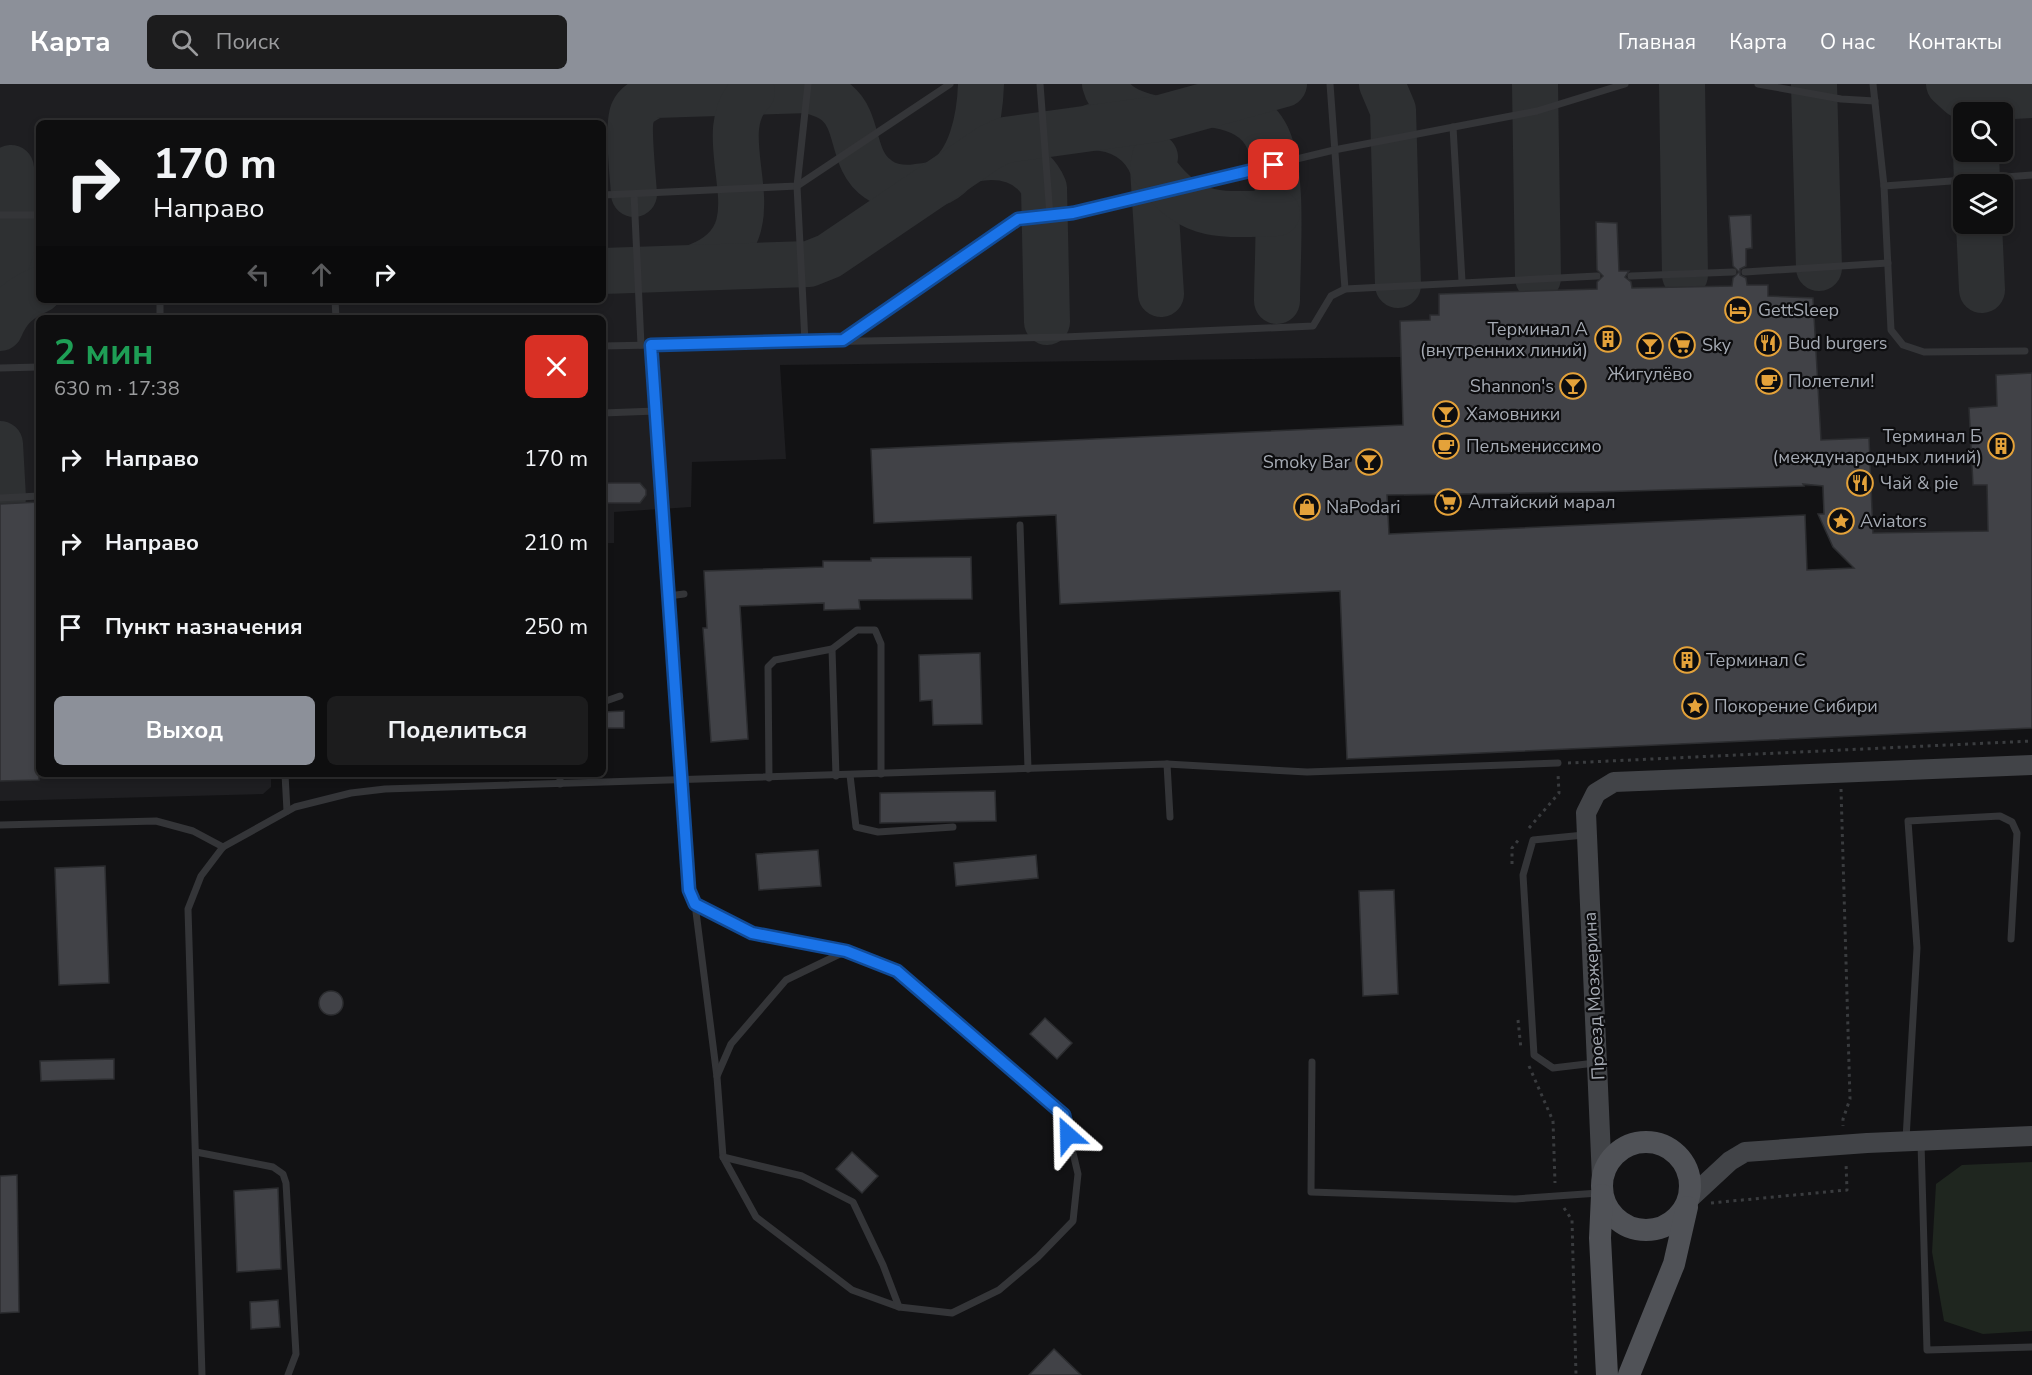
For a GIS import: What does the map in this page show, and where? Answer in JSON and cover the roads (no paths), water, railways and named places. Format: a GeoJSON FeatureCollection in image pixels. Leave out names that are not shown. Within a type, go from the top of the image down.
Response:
{"type":"FeatureCollection","features":[{"type":"Feature","properties":{"kind":"main road"},"geometry":{"type":"LineString","coordinates":[[1607,1375],[1600,1239],[1602,1186],[1606,1164],[1615,1153],[1628,1145],[1642,1141],[1656,1142],[1676,1153],[1688,1170],[1691,1185],[1700,1201],[1629,1375]]}},
{"type":"Feature","properties":{"kind":"main road","name":"Проезд Мозжерина"},"geometry":{"type":"LineString","coordinates":[[1602,1186],[1606,1207],[1616,1219],[1628,1227],[1643,1230],[1658,1229],[1671,1223],[1700,1201]]}},
{"type":"Feature","properties":{"kind":"street","name":"Проезд Мозжерина"},"geometry":{"type":"LineString","coordinates":[[1602,1186],[1586,813],[1596,793],[1614,782],[2032,765]]}},
{"type":"Feature","properties":{"kind":"street"},"geometry":{"type":"LineString","coordinates":[[1700,1201],[1730,1161],[1745,1152],[2032,1136]]}},
{"type":"Feature","properties":{"kind":"lane"},"geometry":{"type":"LineString","coordinates":[[805,342],[797,186],[808,84]]}},
{"type":"Feature","properties":{"kind":"lane"},"geometry":{"type":"LineString","coordinates":[[606,195],[797,186],[950,84]]}},
{"type":"Feature","properties":{"kind":"lane"},"geometry":{"type":"LineString","coordinates":[[1040,84],[1050,216]]}},
{"type":"Feature","properties":{"kind":"lane"},"geometry":{"type":"LineString","coordinates":[[1330,84],[1345,289]]}},
{"type":"Feature","properties":{"kind":"lane"},"geometry":{"type":"LineString","coordinates":[[843,340],[1014,220],[1050,216],[1170,191],[1334,150],[1537,111],[1625,84]]}},
{"type":"Feature","properties":{"kind":"lane"},"geometry":{"type":"LineString","coordinates":[[1758,84],[1841,99],[1875,101]]}},
{"type":"Feature","properties":{"kind":"lane"},"geometry":{"type":"LineString","coordinates":[[1873,84],[1884,186],[1891,330],[1903,345],[1924,352],[2025,351]]}},
{"type":"Feature","properties":{"kind":"lane"},"geometry":{"type":"LineString","coordinates":[[1453,127],[1462,281]]}},
{"type":"Feature","properties":{"kind":"lane"},"geometry":{"type":"LineString","coordinates":[[1884,186],[2032,175]]}},
{"type":"Feature","properties":{"kind":"lane"},"geometry":{"type":"LineString","coordinates":[[634,194],[640,345]]}},
{"type":"Feature","properties":{"kind":"lane"},"geometry":{"type":"LineString","coordinates":[[0,215],[36,214]]}},
{"type":"Feature","properties":{"kind":"lane"},"geometry":{"type":"LineString","coordinates":[[1745,272],[1888,263]]}},
{"type":"Feature","properties":{"kind":"lane"},"geometry":{"type":"LineString","coordinates":[[1631,276],[1733,272]]}},
{"type":"Feature","properties":{"kind":"lane"},"geometry":{"type":"LineString","coordinates":[[606,346],[1064,337],[1313,326],[1331,296],[1345,289],[1462,281],[1597,276]]}},
{"type":"Feature","properties":{"kind":"lane"},"geometry":{"type":"LineString","coordinates":[[651,345],[689,890],[695,904],[717,1077],[723,1157],[756,1217],[852,1290],[899,1307],[952,1313],[999,1290],[1038,1257],[1073,1221],[1078,1174],[1064,1115],[897,971],[846,951],[752,933],[695,904]]}},
{"type":"Feature","properties":{"kind":"lane"},"geometry":{"type":"LineString","coordinates":[[0,368],[36,367]]}},
{"type":"Feature","properties":{"kind":"lane"},"geometry":{"type":"LineString","coordinates":[[606,413],[656,411]]}},
{"type":"Feature","properties":{"kind":"lane"},"geometry":{"type":"LineString","coordinates":[[0,498],[36,496]]}},
{"type":"Feature","properties":{"kind":"lane"},"geometry":{"type":"LineString","coordinates":[[1020,525],[1028,769]]}},
{"type":"Feature","properties":{"kind":"lane"},"geometry":{"type":"LineString","coordinates":[[668,596],[684,594]]}},
{"type":"Feature","properties":{"kind":"lane"},"geometry":{"type":"LineString","coordinates":[[770,778],[768,667],[775,660],[832,649],[857,630],[875,630],[879,635],[881,774]]}},
{"type":"Feature","properties":{"kind":"lane"},"geometry":{"type":"LineString","coordinates":[[832,649],[836,776]]}},
{"type":"Feature","properties":{"kind":"lane"},"geometry":{"type":"LineString","coordinates":[[606,701],[620,696]]}},
{"type":"Feature","properties":{"kind":"lane"},"geometry":{"type":"LineString","coordinates":[[202,1375],[189,909],[201,876],[223,847],[287,811],[324,799],[385,789],[680,782],[1167,764],[1307,772],[1557,763]]}},
{"type":"Feature","properties":{"kind":"lane"},"geometry":{"type":"LineString","coordinates":[[1167,764],[1170,817]]}},
{"type":"Feature","properties":{"kind":"lane"},"geometry":{"type":"LineString","coordinates":[[850,776],[856,827],[878,832],[953,827]]}},
{"type":"Feature","properties":{"kind":"lane"},"geometry":{"type":"LineString","coordinates":[[285,777],[287,811]]}},
{"type":"Feature","properties":{"kind":"lane"},"geometry":{"type":"LineString","coordinates":[[560,777],[560,784]]}},
{"type":"Feature","properties":{"kind":"lane"},"geometry":{"type":"LineString","coordinates":[[2011,939],[2017,833],[2012,822],[2000,816],[1908,820],[1917,948],[1913,1141],[1927,1350],[2032,1347]]}},
{"type":"Feature","properties":{"kind":"lane"},"geometry":{"type":"LineString","coordinates":[[0,825],[156,821],[193,831],[223,847]]}},
{"type":"Feature","properties":{"kind":"lane"},"geometry":{"type":"LineString","coordinates":[[1587,835],[1533,840],[1522,874],[1534,1055],[1553,1068],[1597,1062]]}},
{"type":"Feature","properties":{"kind":"lane"},"geometry":{"type":"LineString","coordinates":[[717,1077],[731,1044],[786,980],[846,951]]}},
{"type":"Feature","properties":{"kind":"lane"},"geometry":{"type":"LineString","coordinates":[[1312,1062],[1311,1192],[1515,1199],[1602,1186]]}},
{"type":"Feature","properties":{"kind":"lane"},"geometry":{"type":"LineString","coordinates":[[196,1152],[273,1167],[283,1174],[286,1182],[296,1354],[288,1375]]}},
{"type":"Feature","properties":{"kind":"lane"},"geometry":{"type":"LineString","coordinates":[[723,1157],[802,1176],[853,1202],[883,1265],[899,1307]]}},
{"type":"Feature","properties":{"kind":"place","name":"GettSleep"},"geometry":{"type":"Point","coordinates":[1738,310]}},
{"type":"Feature","properties":{"kind":"place","name":"Терминал А (внутренних линий)"},"geometry":{"type":"Point","coordinates":[1608,339]}},
{"type":"Feature","properties":{"kind":"place","name":"Bud burgers"},"geometry":{"type":"Point","coordinates":[1768,343]}},
{"type":"Feature","properties":{"kind":"place","name":"Sky"},"geometry":{"type":"Point","coordinates":[1682,345]}},
{"type":"Feature","properties":{"kind":"place","name":"Жигулёво"},"geometry":{"type":"Point","coordinates":[1650,346]}},
{"type":"Feature","properties":{"kind":"place","name":"Полетели!"},"geometry":{"type":"Point","coordinates":[1769,381]}},
{"type":"Feature","properties":{"kind":"place","name":"Shannon's"},"geometry":{"type":"Point","coordinates":[1573,386]}},
{"type":"Feature","properties":{"kind":"place","name":"Хамовники"},"geometry":{"type":"Point","coordinates":[1446,414]}},
{"type":"Feature","properties":{"kind":"place","name":"Пельмениссимо"},"geometry":{"type":"Point","coordinates":[1446,446]}},
{"type":"Feature","properties":{"kind":"place","name":"Терминал Б (международных линий)"},"geometry":{"type":"Point","coordinates":[2001,446]}},
{"type":"Feature","properties":{"kind":"place","name":"Smoky Bar"},"geometry":{"type":"Point","coordinates":[1369,462]}},
{"type":"Feature","properties":{"kind":"place","name":"Чай & pie"},"geometry":{"type":"Point","coordinates":[1860,483]}},
{"type":"Feature","properties":{"kind":"place","name":"Алтайский марал"},"geometry":{"type":"Point","coordinates":[1448,502]}},
{"type":"Feature","properties":{"kind":"place","name":"NaPodari"},"geometry":{"type":"Point","coordinates":[1307,507]}},
{"type":"Feature","properties":{"kind":"place","name":"Aviators"},"geometry":{"type":"Point","coordinates":[1841,521]}},
{"type":"Feature","properties":{"kind":"place","name":"Терминал С"},"geometry":{"type":"Point","coordinates":[1687,660]}},
{"type":"Feature","properties":{"kind":"place","name":"Покорение Сибири"},"geometry":{"type":"Point","coordinates":[1695,706]}}]}
